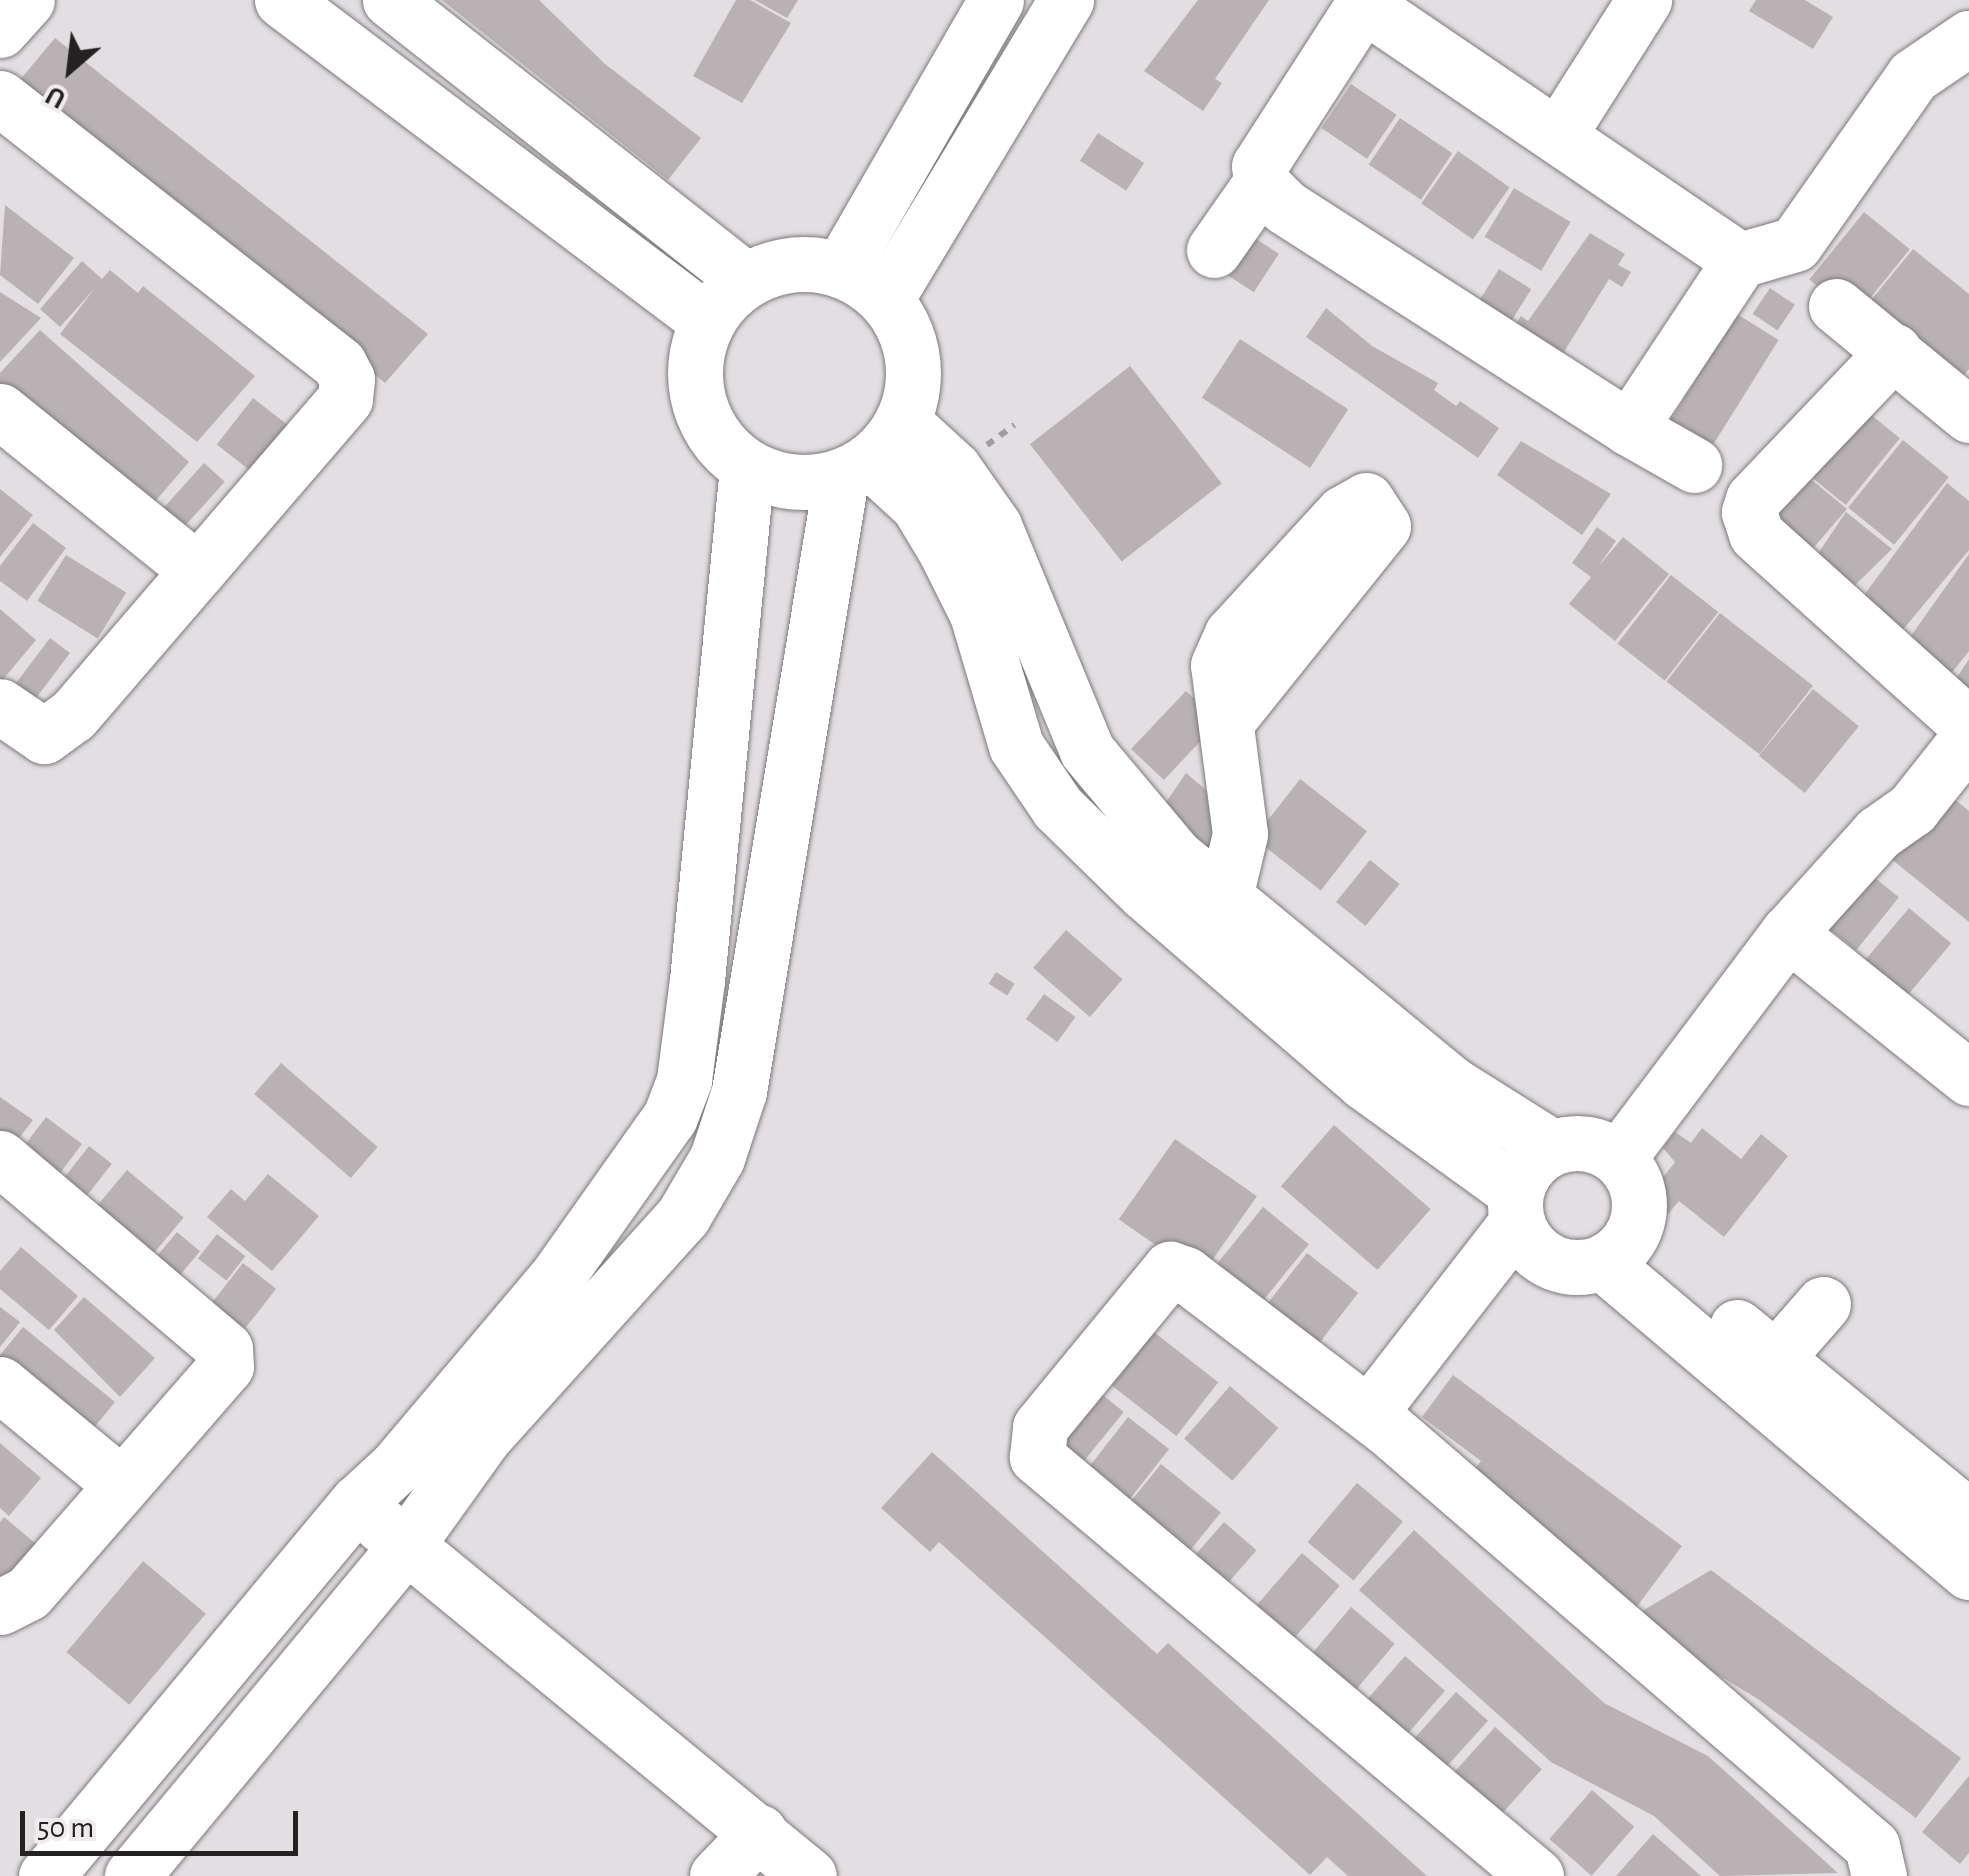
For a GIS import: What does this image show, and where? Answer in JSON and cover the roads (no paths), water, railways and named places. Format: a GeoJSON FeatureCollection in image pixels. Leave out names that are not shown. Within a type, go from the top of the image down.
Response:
{"type":"FeatureCollection","features":[{"type":"Feature","properties":{"kind":"street"},"geometry":{"type":"LineString","coordinates":[[0,30],[27,0]]}},
{"type":"Feature","properties":{"kind":"street"},"geometry":{"type":"LineString","coordinates":[[282,0],[706,320]]}},
{"type":"Feature","properties":{"kind":"street"},"geometry":{"type":"LineString","coordinates":[[390,0],[744,279]]}},
{"type":"Feature","properties":{"kind":"street"},"geometry":{"type":"LineString","coordinates":[[842,267],[996,0]]}},
{"type":"Feature","properties":{"kind":"street"},"geometry":{"type":"LineString","coordinates":[[887,297],[969,191],[1066,0]]}},
{"type":"Feature","properties":{"kind":"street"},"geometry":{"type":"LineString","coordinates":[[1560,134],[1644,0]]}},
{"type":"Feature","properties":{"kind":"street"},"geometry":{"type":"LineString","coordinates":[[1694,465],[1628,428],[1285,207],[1261,183],[1259,166],[1364,2],[1740,260]]}},
{"type":"Feature","properties":{"kind":"street"},"geometry":{"type":"LineString","coordinates":[[1628,428],[1740,260],[1795,244],[1913,76],[1969,38]]}},
{"type":"Feature","properties":{"kind":"street"},"geometry":{"type":"LineString","coordinates":[[0,98],[339,364],[348,379],[345,400],[53,732],[34,733],[0,706]]}},
{"type":"Feature","properties":{"kind":"street"},"geometry":{"type":"LineString","coordinates":[[1214,250],[1261,183]]}},
{"type":"Feature","properties":{"kind":"street"},"geometry":{"type":"LineString","coordinates":[[615,252],[652,206]]}},
{"type":"Feature","properties":{"kind":"street"},"geometry":{"type":"LineString","coordinates":[[132,1876],[404,1547],[484,1437],[683,1216],[717,1158],[738,1091],[872,454],[915,358],[887,297],[842,267],[792,262],[744,279],[706,320],[694,360],[697,401],[716,439],[747,466],[777,480],[872,454],[954,469],[994,526],[1022,581],[1074,721],[1108,780],[1175,856],[1225,897],[1313,1002],[1364,1082],[1568,1268],[1616,1251],[1638,1196],[1618,1156],[1598,1144],[1550,1146],[1450,1083],[1397,1040],[1313,1002],[1144,892],[1058,808],[1016,746],[977,614],[945,550],[918,504],[872,454]]}},
{"type":"Feature","properties":{"kind":"street"},"geometry":{"type":"LineString","coordinates":[[1836,306],[1969,415]]}},
{"type":"Feature","properties":{"kind":"street"},"geometry":{"type":"LineString","coordinates":[[1618,1156],[1788,933],[1878,833],[1896,796],[1966,727],[1756,534],[1748,512],[1753,499],[1894,351]]}},
{"type":"Feature","properties":{"kind":"street"},"geometry":{"type":"LineString","coordinates":[[0,410],[197,570]]}},
{"type":"Feature","properties":{"kind":"street"},"geometry":{"type":"LineString","coordinates":[[46,1876],[358,1502],[396,1467],[558,1274],[670,1117],[684,1080],[747,466]]}},
{"type":"Feature","properties":{"kind":"street"},"geometry":{"type":"LineString","coordinates":[[1225,897],[1240,855],[1226,722],[1314,577]]}},
{"type":"Feature","properties":{"kind":"street"},"geometry":{"type":"LineString","coordinates":[[1016,746],[1074,721]]}},
{"type":"Feature","properties":{"kind":"street"},"geometry":{"type":"LineString","coordinates":[[1788,933],[1969,1078]]}},
{"type":"Feature","properties":{"kind":"street"},"geometry":{"type":"LineString","coordinates":[[1364,1082],[1397,1040]]}},
{"type":"Feature","properties":{"kind":"street"},"geometry":{"type":"LineString","coordinates":[[1383,1425],[1521,1223],[1550,1146]]}},
{"type":"Feature","properties":{"kind":"street"},"geometry":{"type":"LineString","coordinates":[[0,1158],[226,1350],[226,1366],[28,1593],[0,1607]]}},
{"type":"Feature","properties":{"kind":"street"},"geometry":{"type":"LineString","coordinates":[[1616,1251],[1775,1359],[1969,1517]]}},
{"type":"Feature","properties":{"kind":"street"},"geometry":{"type":"LineString","coordinates":[[1616,1251],[1969,1572]]}},
{"type":"Feature","properties":{"kind":"street"},"geometry":{"type":"LineString","coordinates":[[1536,1876],[1037,1457],[1040,1427],[1170,1269],[1185,1274],[1383,1425],[1872,1846],[1880,1876]]}},
{"type":"Feature","properties":{"kind":"street"},"geometry":{"type":"LineString","coordinates":[[558,1274],[596,1312]]}},
{"type":"Feature","properties":{"kind":"street"},"geometry":{"type":"LineString","coordinates":[[1775,1359],[1823,1304]]}},
{"type":"Feature","properties":{"kind":"street"},"geometry":{"type":"LineString","coordinates":[[0,1384],[122,1485]]}},
{"type":"Feature","properties":{"kind":"street"},"geometry":{"type":"LineString","coordinates":[[358,1502],[404,1547],[810,1876]]}},
{"type":"Feature","properties":{"kind":"street"},"geometry":{"type":"LineString","coordinates":[[717,1876],[759,1832]]}}]}
